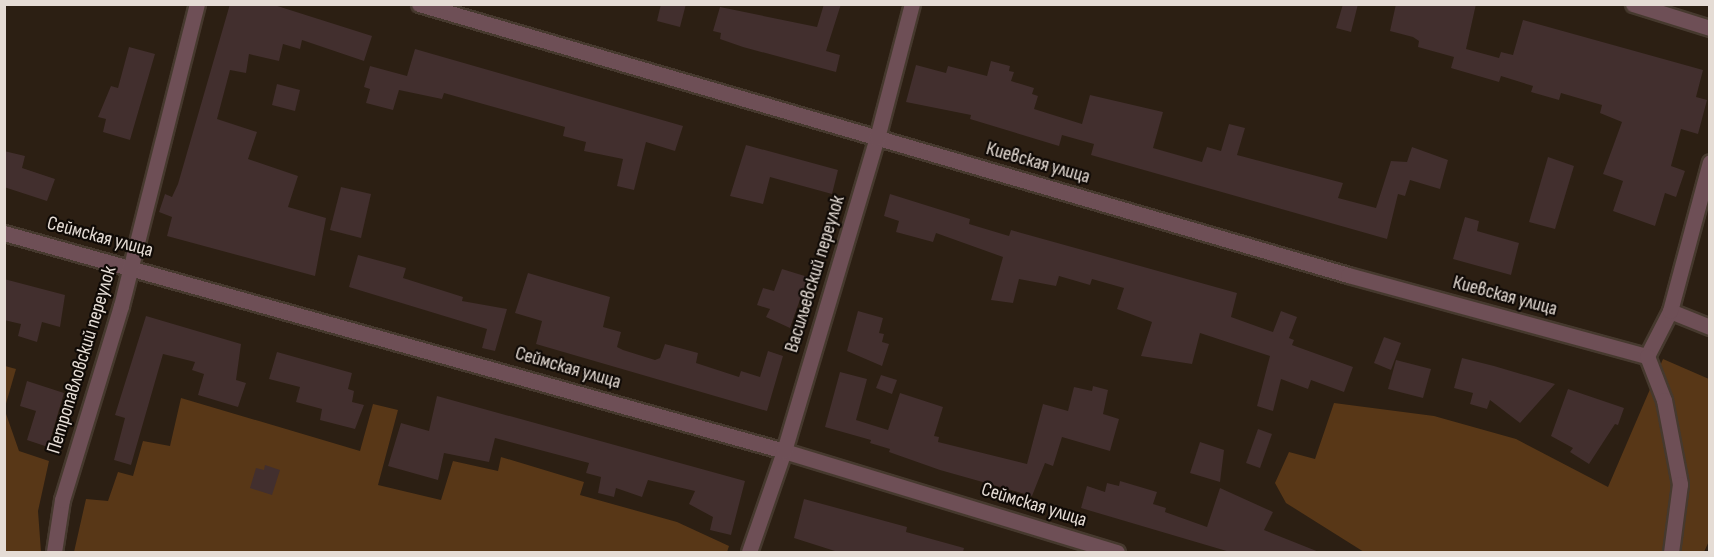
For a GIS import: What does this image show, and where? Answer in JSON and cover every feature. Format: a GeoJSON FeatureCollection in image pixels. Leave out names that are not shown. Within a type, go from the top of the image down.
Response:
{"type":"FeatureCollection","features":[{"type":"Feature","properties":{"kind":"street","name":"Петропавловский переулок"},"geometry":{"type":"LineString","coordinates":[[54,552],[62,500],[132,267],[197,4]]}},
{"type":"Feature","properties":{"kind":"street","name":"Киевская улица"},"geometry":{"type":"LineString","coordinates":[[419,4],[1348,275],[1647,356]]}},
{"type":"Feature","properties":{"kind":"street","name":"Васильевский переулок"},"geometry":{"type":"LineString","coordinates":[[749,552],[784,451],[877,138],[912,4]]}},
{"type":"Feature","properties":{"kind":"street"},"geometry":{"type":"LineString","coordinates":[[1633,4],[1710,28]]}},
{"type":"Feature","properties":{"kind":"street"},"geometry":{"type":"LineString","coordinates":[[1671,552],[1680,484],[1664,400],[1647,356],[1670,311],[1710,162]]}},
{"type":"Feature","properties":{"kind":"street","name":"Сеймская улица"},"geometry":{"type":"LineString","coordinates":[[4,233],[784,451],[1117,552]]}},
{"type":"Feature","properties":{"kind":"street"},"geometry":{"type":"LineString","coordinates":[[1670,311],[1710,327]]}},
{"type":"Feature","properties":{"kind":"shaded area"},"geometry":{"type":"Polygon","coordinates":[[[1663,359],[1709,379],[1710,539],[1704,552],[1364,552],[1286,503],[1275,483],[1289,452],[1315,459],[1334,403],[1434,416],[1516,439],[1608,487],[1663,359]]]}},
{"type":"Feature","properties":{"kind":"shaded area"},"geometry":{"type":"Polygon","coordinates":[[[4,366],[16,369],[5,407],[4,366]]]}},
{"type":"Feature","properties":{"kind":"shaded area"},"geometry":{"type":"Polygon","coordinates":[[[181,398],[360,451],[373,404],[398,410],[378,485],[441,500],[453,461],[498,471],[501,457],[584,482],[580,495],[677,522],[729,546],[727,552],[74,552],[86,499],[108,501],[118,472],[133,476],[143,441],[170,446],[181,398]]]}},
{"type":"Feature","properties":{"kind":"shaded area"},"geometry":{"type":"Polygon","coordinates":[[[5,411],[19,451],[49,461],[38,511],[41,552],[5,552],[5,411]]]}},
{"type":"Feature","properties":{"kind":"building"},"geometry":{"type":"Polygon","coordinates":[[[230,4],[271,4],[372,36],[364,61],[302,40],[300,49],[283,44],[279,61],[249,54],[246,73],[230,70],[217,119],[257,132],[248,159],[298,176],[288,207],[326,218],[315,276],[167,236],[172,217],[159,212],[165,194],[172,197],[178,184],[230,4]]]}},
{"type":"Feature","properties":{"kind":"building"},"geometry":{"type":"Polygon","coordinates":[[[661,4],[686,4],[680,27],[657,21],[661,4]]]}},
{"type":"Feature","properties":{"kind":"building"},"geometry":{"type":"Polygon","coordinates":[[[824,4],[841,4],[826,51],[840,55],[836,72],[743,47],[720,39],[721,33],[713,31],[720,7],[817,27],[824,4]]]}},
{"type":"Feature","properties":{"kind":"building"},"geometry":{"type":"Polygon","coordinates":[[[1343,4],[1358,4],[1351,32],[1336,28],[1343,4]]]}},
{"type":"Feature","properties":{"kind":"building"},"geometry":{"type":"Polygon","coordinates":[[[1396,4],[1476,4],[1466,49],[1499,58],[1501,52],[1513,55],[1523,20],[1703,70],[1696,97],[1707,100],[1698,134],[1681,129],[1671,166],[1685,171],[1676,197],[1665,193],[1655,226],[1613,211],[1623,181],[1603,174],[1622,122],[1600,113],[1602,105],[1561,93],[1559,100],[1531,92],[1533,86],[1501,76],[1499,82],[1451,68],[1454,57],[1418,47],[1419,41],[1413,37],[1390,31],[1396,4]]]}},
{"type":"Feature","properties":{"kind":"building"},"geometry":{"type":"Polygon","coordinates":[[[129,47],[155,54],[130,140],[103,132],[106,119],[98,117],[111,86],[118,88],[129,47]]]}},
{"type":"Feature","properties":{"kind":"building"},"geometry":{"type":"Polygon","coordinates":[[[415,49],[683,126],[675,151],[646,142],[634,190],[617,186],[623,159],[584,151],[586,142],[563,136],[565,127],[444,93],[442,99],[399,90],[393,110],[366,103],[370,89],[364,87],[370,66],[407,76],[415,49]]]}},
{"type":"Feature","properties":{"kind":"building"},"geometry":{"type":"Polygon","coordinates":[[[991,61],[1010,66],[1009,71],[1014,72],[1011,81],[1034,88],[1032,94],[1038,96],[1034,109],[1082,124],[1090,95],[1163,112],[1153,148],[1202,162],[1207,147],[1221,151],[1229,124],[1245,128],[1237,155],[1343,183],[1338,198],[1376,208],[1391,161],[1407,162],[1412,147],[1448,160],[1440,189],[1410,180],[1405,196],[1398,194],[1387,239],[1091,155],[1094,144],[1062,135],[1059,146],[970,119],[971,115],[906,102],[916,65],[946,73],[948,66],[987,76],[991,61]]]}},
{"type":"Feature","properties":{"kind":"building"},"geometry":{"type":"Polygon","coordinates":[[[277,84],[300,90],[295,111],[272,105],[277,84]]]}},
{"type":"Feature","properties":{"kind":"building"},"geometry":{"type":"Polygon","coordinates":[[[746,145],[838,170],[832,194],[770,177],[763,204],[730,196],[746,145]]]}},
{"type":"Feature","properties":{"kind":"building"},"geometry":{"type":"Polygon","coordinates":[[[4,151],[25,156],[22,168],[55,179],[47,201],[4,187],[4,151]]]}},
{"type":"Feature","properties":{"kind":"building"},"geometry":{"type":"Polygon","coordinates":[[[1548,157],[1574,166],[1555,229],[1529,222],[1548,157]]]}},
{"type":"Feature","properties":{"kind":"building"},"geometry":{"type":"Polygon","coordinates":[[[341,187],[371,194],[361,238],[330,230],[341,187]]]}},
{"type":"Feature","properties":{"kind":"building"},"geometry":{"type":"Polygon","coordinates":[[[890,194],[970,219],[969,224],[1009,236],[1011,230],[1237,293],[1231,317],[1273,332],[1281,311],[1297,317],[1289,338],[1294,340],[1292,345],[1353,367],[1344,392],[1311,380],[1308,389],[1281,379],[1273,411],[1257,406],[1270,356],[1200,333],[1192,364],[1141,356],[1152,322],[1117,309],[1124,288],[1092,279],[1090,285],[1059,276],[1056,286],[1019,279],[1013,303],[991,300],[1003,257],[936,233],[933,242],[896,232],[899,221],[884,216],[890,194]]]}},
{"type":"Feature","properties":{"kind":"building"},"geometry":{"type":"Polygon","coordinates":[[[1465,217],[1479,221],[1477,231],[1519,243],[1511,275],[1453,259],[1465,217]]]}},
{"type":"Feature","properties":{"kind":"building"},"geometry":{"type":"Polygon","coordinates":[[[358,255],[406,268],[403,278],[463,297],[462,301],[507,309],[495,351],[482,348],[487,329],[349,287],[358,255]]]}},
{"type":"Feature","properties":{"kind":"building"},"geometry":{"type":"Polygon","coordinates":[[[782,269],[808,277],[790,328],[766,317],[770,309],[757,305],[763,288],[774,291],[782,269]]]}},
{"type":"Feature","properties":{"kind":"building"},"geometry":{"type":"Polygon","coordinates":[[[528,273],[610,297],[603,327],[621,332],[617,347],[623,350],[655,360],[660,358],[665,344],[698,353],[696,363],[739,377],[741,371],[760,377],[768,351],[783,356],[767,411],[536,344],[542,321],[515,313],[528,273]]]}},
{"type":"Feature","properties":{"kind":"building"},"geometry":{"type":"Polygon","coordinates":[[[4,279],[65,295],[60,327],[42,322],[37,342],[18,336],[21,324],[4,320],[4,279]]]}},
{"type":"Feature","properties":{"kind":"building"},"geometry":{"type":"Polygon","coordinates":[[[858,311],[883,318],[879,333],[884,334],[882,342],[889,344],[882,366],[847,351],[858,311]]]}},
{"type":"Feature","properties":{"kind":"building"},"geometry":{"type":"Polygon","coordinates":[[[146,316],[241,344],[236,380],[246,383],[238,407],[198,395],[204,374],[192,370],[195,362],[163,354],[131,465],[114,460],[125,418],[115,415],[146,316]]]}},
{"type":"Feature","properties":{"kind":"building"},"geometry":{"type":"Polygon","coordinates":[[[1384,337],[1401,343],[1391,370],[1374,363],[1384,337]]]}},
{"type":"Feature","properties":{"kind":"building"},"geometry":{"type":"Polygon","coordinates":[[[277,352],[352,373],[348,389],[354,391],[352,402],[364,405],[355,429],[320,420],[322,409],[296,402],[300,387],[269,379],[277,352]]]}},
{"type":"Feature","properties":{"kind":"building"},"geometry":{"type":"Polygon","coordinates":[[[1462,358],[1555,384],[1520,423],[1490,400],[1487,409],[1470,404],[1473,393],[1454,388],[1462,358]]]}},
{"type":"Feature","properties":{"kind":"building"},"geometry":{"type":"Polygon","coordinates":[[[1396,360],[1431,369],[1423,398],[1388,389],[1396,360]]]}},
{"type":"Feature","properties":{"kind":"building"},"geometry":{"type":"Polygon","coordinates":[[[840,372],[867,379],[856,420],[888,430],[900,393],[943,407],[934,436],[939,437],[938,442],[1027,464],[1043,404],[1068,411],[1074,387],[1092,391],[1093,386],[1108,390],[1103,414],[1119,419],[1110,451],[1062,437],[1053,466],[1045,463],[1032,496],[940,470],[889,452],[890,449],[870,443],[871,440],[825,427],[840,372]]]}},
{"type":"Feature","properties":{"kind":"building"},"geometry":{"type":"Polygon","coordinates":[[[881,375],[897,380],[892,394],[876,388],[881,375]]]}},
{"type":"Feature","properties":{"kind":"building"},"geometry":{"type":"Polygon","coordinates":[[[27,381],[64,393],[48,447],[27,440],[36,411],[20,406],[27,381]]]}},
{"type":"Feature","properties":{"kind":"building"},"geometry":{"type":"Polygon","coordinates":[[[1568,389],[1624,408],[1618,425],[1615,424],[1589,464],[1570,452],[1573,448],[1551,436],[1568,389]]]}},
{"type":"Feature","properties":{"kind":"building"},"geometry":{"type":"Polygon","coordinates":[[[437,396],[745,481],[731,535],[710,530],[713,517],[689,504],[695,491],[648,480],[642,497],[616,488],[614,497],[598,493],[601,477],[586,473],[589,463],[495,438],[489,462],[444,453],[438,480],[388,466],[401,423],[429,431],[437,396]]]}},
{"type":"Feature","properties":{"kind":"building"},"geometry":{"type":"Polygon","coordinates":[[[1258,429],[1272,434],[1260,468],[1246,463],[1258,429]]]}},
{"type":"Feature","properties":{"kind":"building"},"geometry":{"type":"Polygon","coordinates":[[[1200,442],[1224,450],[1220,482],[1190,473],[1200,442]]]}},
{"type":"Feature","properties":{"kind":"building"},"geometry":{"type":"Polygon","coordinates":[[[265,465],[280,470],[272,495],[250,488],[256,468],[264,470],[265,465]]]}},
{"type":"Feature","properties":{"kind":"building"},"geometry":{"type":"Polygon","coordinates":[[[1120,481],[1157,492],[1153,504],[1166,508],[1165,512],[1207,527],[1220,488],[1273,512],[1264,530],[1319,552],[1230,552],[1081,508],[1087,486],[1105,492],[1107,483],[1119,486],[1120,481]]]}},
{"type":"Feature","properties":{"kind":"building"},"geometry":{"type":"Polygon","coordinates":[[[804,499],[907,527],[906,532],[964,548],[963,552],[838,552],[794,538],[804,499]]]}}]}
